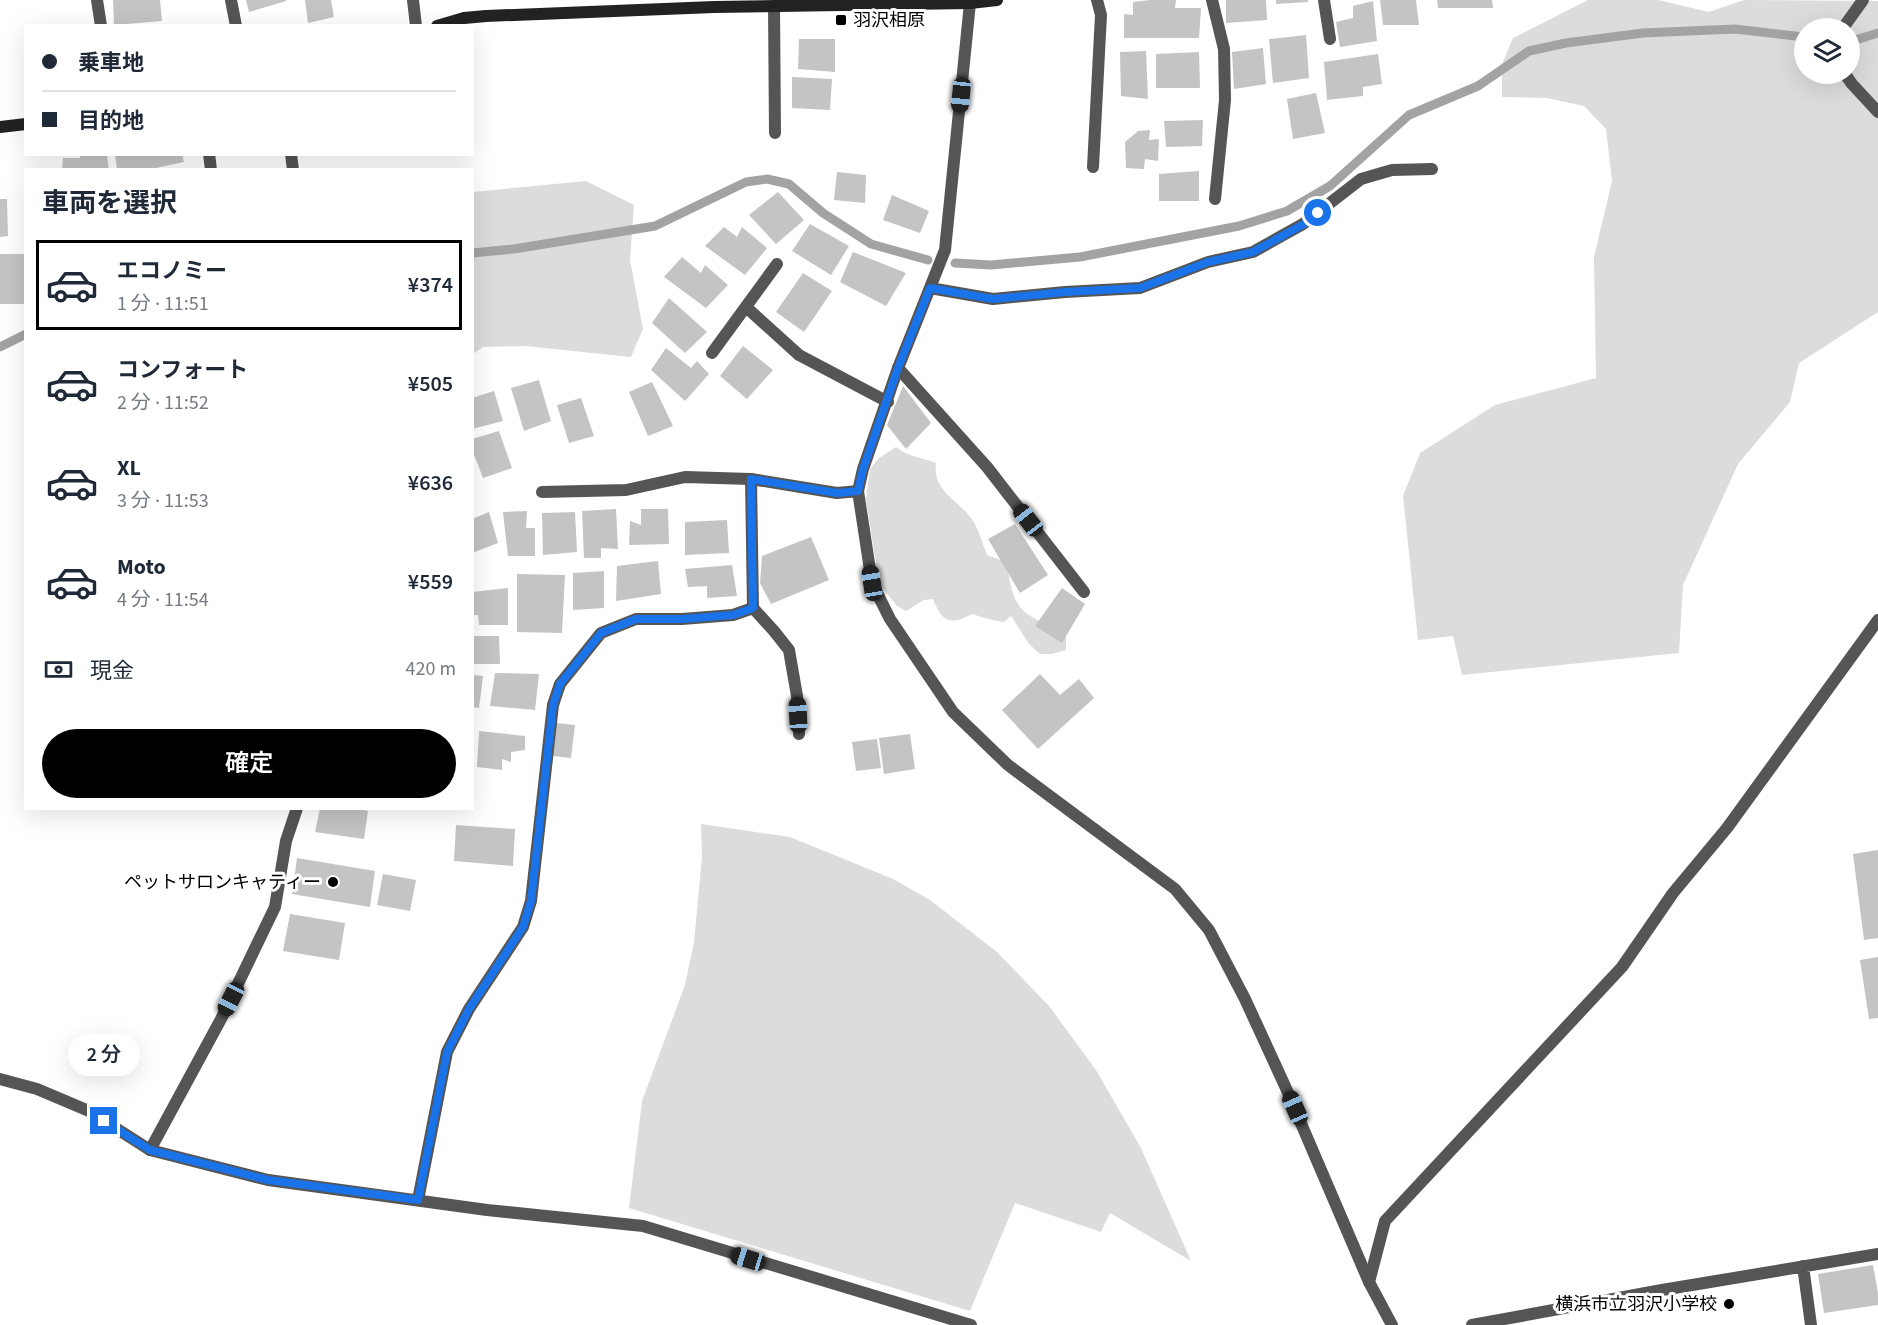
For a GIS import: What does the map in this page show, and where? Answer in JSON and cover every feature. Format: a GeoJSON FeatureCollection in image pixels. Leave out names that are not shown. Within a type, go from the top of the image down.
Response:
{"type":"FeatureCollection","features":[{"type":"Feature","properties":{"kind":"street"},"geometry":{"type":"LineString","coordinates":[[97,0],[101,24]]}},
{"type":"Feature","properties":{"kind":"street"},"geometry":{"type":"LineString","coordinates":[[231,0],[236,24]]}},
{"type":"Feature","properties":{"kind":"street"},"geometry":{"type":"LineString","coordinates":[[413,0],[416,24]]}},
{"type":"Feature","properties":{"kind":"street"},"geometry":{"type":"LineString","coordinates":[[444,24],[464,18],[486,16],[702,4],[774,6],[970,3],[997,0]]}},
{"type":"Feature","properties":{"kind":"street"},"geometry":{"type":"LineString","coordinates":[[1093,166],[1101,15],[1097,0]]}},
{"type":"Feature","properties":{"kind":"street"},"geometry":{"type":"LineString","coordinates":[[1212,0],[1224,49],[1225,100],[1215,199]]}},
{"type":"Feature","properties":{"kind":"street"},"geometry":{"type":"LineString","coordinates":[[1324,0],[1330,39]]}},
{"type":"Feature","properties":{"kind":"street"},"geometry":{"type":"LineString","coordinates":[[1850,18],[1863,0]]}},
{"type":"Feature","properties":{"kind":"street"},"geometry":{"type":"LineString","coordinates":[[970,3],[945,250],[898,368],[863,469],[858,491],[872,583],[890,619],[953,712],[1008,765],[1175,888],[1209,930],[1245,999],[1369,1282],[1392,1325]]}},
{"type":"Feature","properties":{"kind":"street"},"geometry":{"type":"LineString","coordinates":[[774,6],[775,133]]}},
{"type":"Feature","properties":{"kind":"street"},"geometry":{"type":"LineString","coordinates":[[1852,84],[1878,112]]}},
{"type":"Feature","properties":{"kind":"street"},"geometry":{"type":"LineString","coordinates":[[0,127],[24,124]]}},
{"type":"Feature","properties":{"kind":"street"},"geometry":{"type":"LineString","coordinates":[[930,288],[993,299],[1140,288],[1208,262],[1253,252],[1304,224],[1362,179],[1392,170],[1432,169]]}},
{"type":"Feature","properties":{"kind":"street"},"geometry":{"type":"LineString","coordinates":[[712,352],[777,264]]}},
{"type":"Feature","properties":{"kind":"street"},"geometry":{"type":"LineString","coordinates":[[746,307],[798,355],[888,402]]}},
{"type":"Feature","properties":{"kind":"street"},"geometry":{"type":"LineString","coordinates":[[898,368],[987,466],[1084,592]]}},
{"type":"Feature","properties":{"kind":"street"},"geometry":{"type":"LineString","coordinates":[[542,492],[626,490],[685,477],[751,479],[837,493],[858,491]]}},
{"type":"Feature","properties":{"kind":"street"},"geometry":{"type":"LineString","coordinates":[[751,479],[753,608],[774,630],[789,651],[797,696],[798,734]]}},
{"type":"Feature","properties":{"kind":"street"},"geometry":{"type":"LineString","coordinates":[[418,1200],[447,1052],[469,1009],[523,927],[531,901],[553,705],[560,684],[601,633],[636,619],[682,619],[733,615],[753,608]]}},
{"type":"Feature","properties":{"kind":"street"},"geometry":{"type":"LineString","coordinates":[[1369,1282],[1385,1221],[1622,967],[1673,893],[1727,828],[1878,620]]}},
{"type":"Feature","properties":{"kind":"street"},"geometry":{"type":"LineString","coordinates":[[150,1150],[221,1019],[276,907],[286,841],[296,810]]}},
{"type":"Feature","properties":{"kind":"street"},"geometry":{"type":"LineString","coordinates":[[0,1079],[37,1089],[88,1111],[150,1150],[268,1180],[642,1226],[970,1325]]}},
{"type":"Feature","properties":{"kind":"street"},"geometry":{"type":"LineString","coordinates":[[1472,1325],[1878,1254]]}},
{"type":"Feature","properties":{"kind":"street"},"geometry":{"type":"LineString","coordinates":[[1803,1266],[1812,1325]]}},
{"type":"Feature","properties":{"kind":"shaded area"},"geometry":{"type":"Polygon","coordinates":[[[1588,0],[1658,0],[1709,12],[1744,0],[1878,1],[1878,312],[1799,363],[1790,402],[1738,464],[1683,585],[1679,653],[1462,675],[1453,636],[1418,640],[1403,496],[1420,453],[1495,405],[1596,378],[1594,257],[1612,181],[1606,129],[1584,106],[1547,98],[1502,97],[1502,64],[1513,38],[1588,0]]]}},
{"type":"Feature","properties":{"kind":"shaded area"},"geometry":{"type":"Polygon","coordinates":[[[586,181],[634,205],[630,260],[643,329],[631,357],[525,346],[483,347],[474,353],[474,192],[586,181]]]}},
{"type":"Feature","properties":{"kind":"shaded area"},"geometry":{"type":"Polygon","coordinates":[[[896,447],[910,455],[936,463],[938,482],[975,524],[987,555],[1006,562],[1013,593],[1020,607],[1032,617],[1066,635],[1066,650],[1052,654],[1040,654],[1029,644],[1011,616],[1004,622],[972,614],[952,621],[943,617],[933,599],[924,600],[906,611],[897,606],[879,583],[866,499],[870,469],[879,458],[896,447]]]}},
{"type":"Feature","properties":{"kind":"shaded area"},"geometry":{"type":"Polygon","coordinates":[[[701,824],[790,837],[893,879],[930,900],[997,952],[1049,1006],[1096,1070],[1141,1148],[1191,1261],[1110,1213],[1101,1232],[1015,1203],[970,1311],[629,1208],[642,1101],[685,985],[694,942],[702,857],[701,824]]]}},
{"type":"Feature","properties":{"kind":"building"},"geometry":{"type":"Polygon","coordinates":[[[113,0],[160,0],[162,21],[114,24],[113,0]]]}},
{"type":"Feature","properties":{"kind":"building"},"geometry":{"type":"Polygon","coordinates":[[[246,0],[286,0],[286,1],[249,12],[246,0]]]}},
{"type":"Feature","properties":{"kind":"building"},"geometry":{"type":"Polygon","coordinates":[[[305,0],[331,0],[334,17],[308,23],[305,0]]]}},
{"type":"Feature","properties":{"kind":"building"},"geometry":{"type":"Polygon","coordinates":[[[1176,0],[1175,8],[1201,8],[1199,38],[1124,38],[1124,14],[1133,15],[1133,2],[1176,0]]]}},
{"type":"Feature","properties":{"kind":"building"},"geometry":{"type":"Polygon","coordinates":[[[1226,0],[1266,0],[1267,20],[1226,23],[1226,0]]]}},
{"type":"Feature","properties":{"kind":"building"},"geometry":{"type":"Polygon","coordinates":[[[1276,0],[1308,0],[1308,2],[1276,4],[1276,0]]]}},
{"type":"Feature","properties":{"kind":"building"},"geometry":{"type":"Polygon","coordinates":[[[1380,0],[1416,0],[1419,25],[1383,25],[1380,0]]]}},
{"type":"Feature","properties":{"kind":"building"},"geometry":{"type":"Polygon","coordinates":[[[1437,0],[1492,0],[1493,8],[1438,8],[1437,0]]]}},
{"type":"Feature","properties":{"kind":"building"},"geometry":{"type":"Polygon","coordinates":[[[1373,1],[1377,41],[1340,47],[1336,22],[1353,18],[1353,6],[1373,1]]]}},
{"type":"Feature","properties":{"kind":"building"},"geometry":{"type":"Polygon","coordinates":[[[1306,35],[1309,78],[1273,83],[1269,39],[1306,35]]]}},
{"type":"Feature","properties":{"kind":"building"},"geometry":{"type":"Polygon","coordinates":[[[799,39],[835,39],[835,72],[798,69],[799,39]]]}},
{"type":"Feature","properties":{"kind":"building"},"geometry":{"type":"Polygon","coordinates":[[[1263,48],[1266,84],[1234,89],[1232,52],[1263,48]]]}},
{"type":"Feature","properties":{"kind":"building"},"geometry":{"type":"Polygon","coordinates":[[[1146,51],[1148,99],[1121,96],[1120,52],[1146,51]]]}},
{"type":"Feature","properties":{"kind":"building"},"geometry":{"type":"Polygon","coordinates":[[[1199,52],[1200,88],[1156,88],[1156,54],[1199,52]]]}},
{"type":"Feature","properties":{"kind":"building"},"geometry":{"type":"Polygon","coordinates":[[[1378,54],[1382,84],[1363,87],[1363,96],[1327,100],[1324,62],[1378,54]]]}},
{"type":"Feature","properties":{"kind":"building"},"geometry":{"type":"Polygon","coordinates":[[[792,77],[832,79],[830,110],[792,108],[792,77]]]}},
{"type":"Feature","properties":{"kind":"building"},"geometry":{"type":"Polygon","coordinates":[[[1316,93],[1325,133],[1293,139],[1287,99],[1316,93]]]}},
{"type":"Feature","properties":{"kind":"building"},"geometry":{"type":"Polygon","coordinates":[[[1203,120],[1202,146],[1166,147],[1164,121],[1203,120]]]}},
{"type":"Feature","properties":{"kind":"building"},"geometry":{"type":"Polygon","coordinates":[[[1150,130],[1149,140],[1159,139],[1158,161],[1145,159],[1144,169],[1126,168],[1125,142],[1138,131],[1150,130]]]}},
{"type":"Feature","properties":{"kind":"building"},"geometry":{"type":"Polygon","coordinates":[[[80,156],[107,156],[109,168],[62,168],[63,158],[80,158],[80,156]]]}},
{"type":"Feature","properties":{"kind":"building"},"geometry":{"type":"Polygon","coordinates":[[[115,156],[182,156],[184,162],[156,168],[117,168],[115,156]]]}},
{"type":"Feature","properties":{"kind":"building"},"geometry":{"type":"Polygon","coordinates":[[[1199,171],[1199,201],[1159,201],[1159,174],[1199,171]]]}},
{"type":"Feature","properties":{"kind":"building"},"geometry":{"type":"Polygon","coordinates":[[[837,172],[866,175],[865,203],[834,200],[837,172]]]}},
{"type":"Feature","properties":{"kind":"building"},"geometry":{"type":"Polygon","coordinates":[[[778,192],[804,220],[776,244],[749,215],[778,192]]]}},
{"type":"Feature","properties":{"kind":"building"},"geometry":{"type":"Polygon","coordinates":[[[892,195],[929,211],[920,233],[883,220],[892,195]]]}},
{"type":"Feature","properties":{"kind":"building"},"geometry":{"type":"Polygon","coordinates":[[[0,199],[7,199],[8,236],[0,237],[0,199]]]}},
{"type":"Feature","properties":{"kind":"building"},"geometry":{"type":"Polygon","coordinates":[[[810,224],[849,246],[831,275],[792,251],[810,224]]]}},
{"type":"Feature","properties":{"kind":"building"},"geometry":{"type":"Polygon","coordinates":[[[724,227],[737,237],[742,227],[767,248],[745,275],[705,246],[724,227]]]}},
{"type":"Feature","properties":{"kind":"building"},"geometry":{"type":"Polygon","coordinates":[[[853,252],[906,273],[886,306],[840,282],[853,252]]]}},
{"type":"Feature","properties":{"kind":"building"},"geometry":{"type":"Polygon","coordinates":[[[0,254],[24,254],[24,304],[0,304],[0,254]]]}},
{"type":"Feature","properties":{"kind":"building"},"geometry":{"type":"Polygon","coordinates":[[[682,257],[701,273],[705,265],[728,285],[706,308],[664,277],[682,257]]]}},
{"type":"Feature","properties":{"kind":"building"},"geometry":{"type":"Polygon","coordinates":[[[803,273],[832,291],[804,332],[776,312],[803,273]]]}},
{"type":"Feature","properties":{"kind":"building"},"geometry":{"type":"Polygon","coordinates":[[[669,298],[707,332],[685,353],[652,323],[669,298]]]}},
{"type":"Feature","properties":{"kind":"building"},"geometry":{"type":"Polygon","coordinates":[[[743,346],[773,370],[747,399],[720,376],[743,346]]]}},
{"type":"Feature","properties":{"kind":"building"},"geometry":{"type":"Polygon","coordinates":[[[666,348],[691,368],[697,361],[709,374],[685,401],[651,370],[666,348]]]}},
{"type":"Feature","properties":{"kind":"building"},"geometry":{"type":"Polygon","coordinates":[[[539,380],[551,421],[524,431],[511,388],[539,380]]]}},
{"type":"Feature","properties":{"kind":"building"},"geometry":{"type":"Polygon","coordinates":[[[652,382],[673,426],[648,436],[629,392],[652,382]]]}},
{"type":"Feature","properties":{"kind":"building"},"geometry":{"type":"Polygon","coordinates":[[[903,386],[931,423],[906,449],[887,425],[903,386]]]}},
{"type":"Feature","properties":{"kind":"building"},"geometry":{"type":"Polygon","coordinates":[[[494,391],[503,421],[474,428],[474,397],[494,391]]]}},
{"type":"Feature","properties":{"kind":"building"},"geometry":{"type":"Polygon","coordinates":[[[581,398],[594,436],[569,443],[557,405],[581,398]]]}},
{"type":"Feature","properties":{"kind":"building"},"geometry":{"type":"Polygon","coordinates":[[[499,431],[512,468],[483,478],[474,454],[474,438],[499,431]]]}},
{"type":"Feature","properties":{"kind":"building"},"geometry":{"type":"Polygon","coordinates":[[[616,509],[618,549],[601,548],[601,558],[584,558],[582,511],[616,509]]]}},
{"type":"Feature","properties":{"kind":"building"},"geometry":{"type":"Polygon","coordinates":[[[641,509],[668,509],[669,544],[629,545],[630,521],[641,525],[641,509]]]}},
{"type":"Feature","properties":{"kind":"building"},"geometry":{"type":"Polygon","coordinates":[[[527,511],[526,528],[535,528],[535,556],[508,556],[503,512],[527,511]]]}},
{"type":"Feature","properties":{"kind":"building"},"geometry":{"type":"Polygon","coordinates":[[[489,512],[498,543],[474,552],[474,518],[489,512]]]}},
{"type":"Feature","properties":{"kind":"building"},"geometry":{"type":"Polygon","coordinates":[[[575,512],[577,552],[543,555],[542,513],[575,512]]]}},
{"type":"Feature","properties":{"kind":"building"},"geometry":{"type":"Polygon","coordinates":[[[727,520],[729,553],[685,555],[685,522],[727,520]]]}},
{"type":"Feature","properties":{"kind":"building"},"geometry":{"type":"Polygon","coordinates":[[[1015,524],[1048,575],[1020,593],[988,539],[1015,524]]]}},
{"type":"Feature","properties":{"kind":"building"},"geometry":{"type":"Polygon","coordinates":[[[811,537],[829,580],[771,604],[760,583],[762,556],[811,537]]]}},
{"type":"Feature","properties":{"kind":"building"},"geometry":{"type":"Polygon","coordinates":[[[658,561],[661,594],[616,601],[617,566],[658,561]]]}},
{"type":"Feature","properties":{"kind":"building"},"geometry":{"type":"Polygon","coordinates":[[[732,565],[737,596],[707,598],[707,586],[688,587],[685,569],[732,565]]]}},
{"type":"Feature","properties":{"kind":"building"},"geometry":{"type":"Polygon","coordinates":[[[604,571],[604,608],[573,610],[573,573],[604,571]]]}},
{"type":"Feature","properties":{"kind":"building"},"geometry":{"type":"Polygon","coordinates":[[[517,574],[565,575],[562,633],[517,632],[517,574]]]}},
{"type":"Feature","properties":{"kind":"building"},"geometry":{"type":"Polygon","coordinates":[[[508,588],[508,625],[479,625],[478,615],[474,615],[474,592],[508,588]]]}},
{"type":"Feature","properties":{"kind":"building"},"geometry":{"type":"Polygon","coordinates":[[[1062,588],[1085,604],[1062,643],[1035,626],[1062,588]]]}},
{"type":"Feature","properties":{"kind":"building"},"geometry":{"type":"Polygon","coordinates":[[[474,636],[499,636],[500,664],[474,664],[474,636]]]}},
{"type":"Feature","properties":{"kind":"building"},"geometry":{"type":"Polygon","coordinates":[[[495,673],[539,674],[535,710],[490,706],[495,673]]]}},
{"type":"Feature","properties":{"kind":"building"},"geometry":{"type":"Polygon","coordinates":[[[1040,674],[1060,695],[1079,679],[1094,698],[1038,749],[1002,710],[1040,674]]]}},
{"type":"Feature","properties":{"kind":"building"},"geometry":{"type":"Polygon","coordinates":[[[474,675],[483,676],[479,708],[474,707],[474,675]]]}},
{"type":"Feature","properties":{"kind":"building"},"geometry":{"type":"Polygon","coordinates":[[[556,723],[575,725],[571,758],[552,756],[556,723]]]}},
{"type":"Feature","properties":{"kind":"building"},"geometry":{"type":"Polygon","coordinates":[[[479,731],[525,736],[525,750],[511,752],[511,762],[502,759],[502,770],[477,767],[479,731]]]}},
{"type":"Feature","properties":{"kind":"building"},"geometry":{"type":"Polygon","coordinates":[[[910,734],[915,769],[884,774],[879,738],[910,734]]]}},
{"type":"Feature","properties":{"kind":"building"},"geometry":{"type":"Polygon","coordinates":[[[877,739],[881,768],[856,771],[852,742],[877,739]]]}},
{"type":"Feature","properties":{"kind":"building"},"geometry":{"type":"Polygon","coordinates":[[[320,810],[368,811],[364,839],[315,832],[320,810]]]}},
{"type":"Feature","properties":{"kind":"building"},"geometry":{"type":"Polygon","coordinates":[[[456,825],[515,829],[513,866],[454,861],[456,825]]]}},
{"type":"Feature","properties":{"kind":"building"},"geometry":{"type":"Polygon","coordinates":[[[1878,850],[1878,938],[1864,940],[1853,854],[1878,850]]]}},
{"type":"Feature","properties":{"kind":"building","name":"ペットサロンキャティー"},"geometry":{"type":"Polygon","coordinates":[[[297,858],[375,871],[370,907],[292,894],[297,858]]]}},
{"type":"Feature","properties":{"kind":"building"},"geometry":{"type":"Polygon","coordinates":[[[383,874],[416,880],[410,911],[377,905],[383,874]]]}},
{"type":"Feature","properties":{"kind":"building"},"geometry":{"type":"Polygon","coordinates":[[[290,914],[345,923],[339,960],[283,951],[290,914]]]}},
{"type":"Feature","properties":{"kind":"building"},"geometry":{"type":"Polygon","coordinates":[[[1878,957],[1878,1018],[1869,1019],[1860,960],[1878,957]]]}},
{"type":"Feature","properties":{"kind":"building"},"geometry":{"type":"Polygon","coordinates":[[[1873,1265],[1878,1305],[1824,1313],[1818,1274],[1873,1265]]]}},
{"type":"Feature","properties":{"kind":"waterway"},"geometry":{"type":"LineString","coordinates":[[955,263],[991,265],[1080,257],[1239,226],[1287,211],[1330,186],[1409,115],[1478,86],[1529,51],[1566,43],[1643,33],[1735,29],[1794,36]]}},
{"type":"Feature","properties":{"kind":"waterway"},"geometry":{"type":"LineString","coordinates":[[1860,39],[1878,33]]}},
{"type":"Feature","properties":{"kind":"waterway"},"geometry":{"type":"LineString","coordinates":[[474,253],[514,249],[655,226],[746,182],[767,179],[789,184],[823,213],[871,244],[928,260]]}},
{"type":"Feature","properties":{"kind":"waterway"},"geometry":{"type":"LineString","coordinates":[[0,347],[24,335]]}},
{"type":"Feature","properties":{"kind":"place","name":"羽沢相原"},"geometry":{"type":"Point","coordinates":[841,20]}},
{"type":"Feature","properties":{"kind":"place","name":"ペットサロンキャティー"},"geometry":{"type":"Point","coordinates":[333,882]}},
{"type":"Feature","properties":{"kind":"place","name":"横浜市立羽沢小学校"},"geometry":{"type":"Point","coordinates":[1729,1304]}},
{"type":"Feature","properties":{"kind":"route"},"geometry":{"type":"LineString","coordinates":[[104,1121],[150,1150],[268,1180],[418,1200],[447,1052],[469,1009],[523,927],[531,901],[553,705],[560,684],[601,633],[636,619],[682,619],[733,615],[753,608],[751,479],[837,493],[858,491],[863,469],[898,368],[930,288],[993,299],[1140,288],[1208,262],[1253,252],[1304,224],[1318,213]]}}]}
